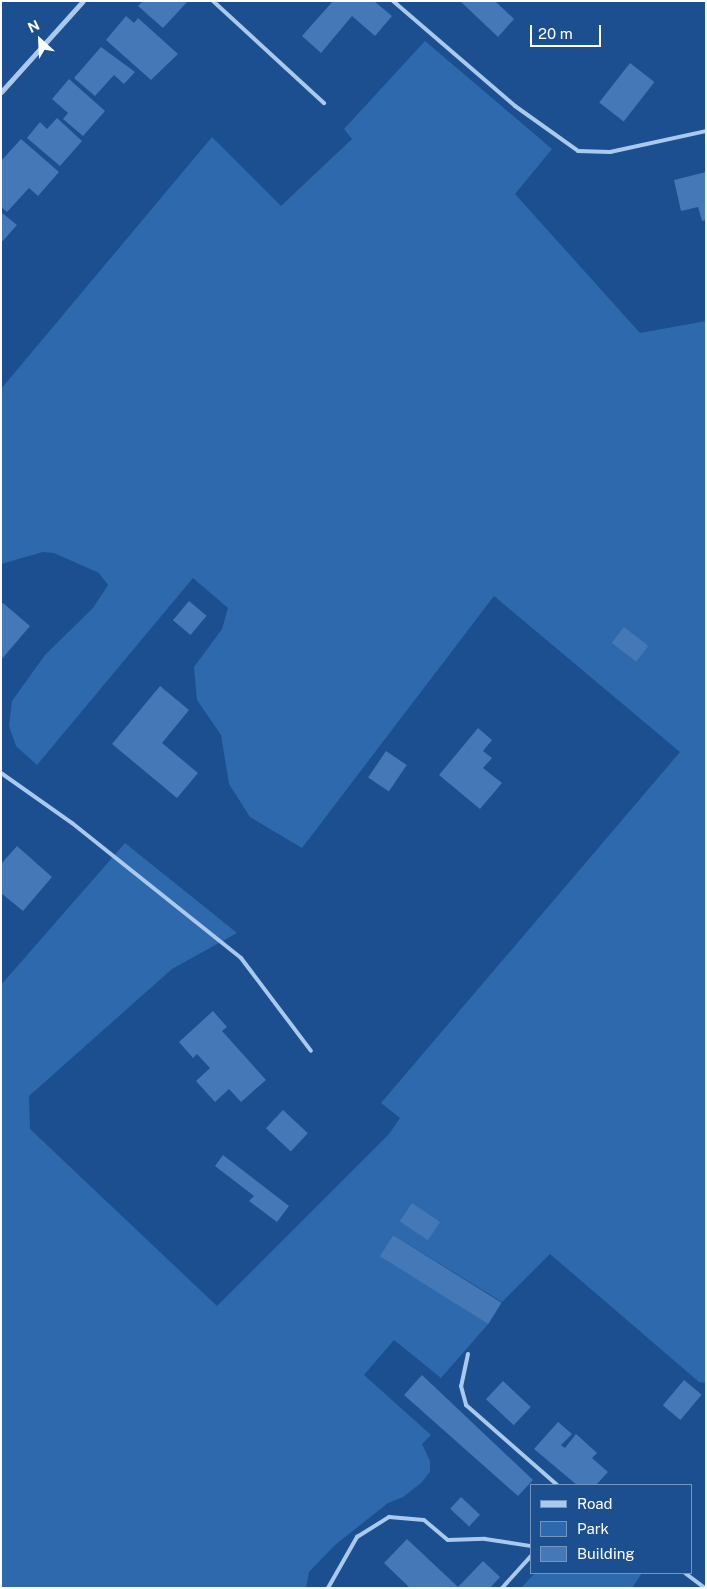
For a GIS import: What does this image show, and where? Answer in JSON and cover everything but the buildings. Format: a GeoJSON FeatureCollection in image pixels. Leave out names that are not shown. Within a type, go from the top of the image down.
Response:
{"type":"FeatureCollection","features":[{"type":"Feature","properties":{"kind":"street"},"geometry":{"type":"LineString","coordinates":[[1,92],[83,1]]}},
{"type":"Feature","properties":{"kind":"lane"},"geometry":{"type":"LineString","coordinates":[[212,1],[324,103]]}},
{"type":"Feature","properties":{"kind":"lane"},"geometry":{"type":"LineString","coordinates":[[393,1],[515,106],[578,151],[610,152],[706,131]]}},
{"type":"Feature","properties":{"kind":"lane"},"geometry":{"type":"LineString","coordinates":[[1,772],[72,822],[240,958],[310,1051]]}},
{"type":"Feature","properties":{"kind":"lane"},"geometry":{"type":"LineString","coordinates":[[468,1354],[461,1386],[466,1405],[556,1484]]}},
{"type":"Feature","properties":{"kind":"lane"},"geometry":{"type":"LineString","coordinates":[[328,1588],[357,1538],[389,1517],[424,1520],[448,1540],[485,1539],[530,1546]]}},
{"type":"Feature","properties":{"kind":"lane"},"geometry":{"type":"LineString","coordinates":[[502,1588],[530,1557]]}},
{"type":"Feature","properties":{"kind":"lane"},"geometry":{"type":"LineString","coordinates":[[686,1574],[705,1588]]}},
{"type":"Feature","properties":{"kind":"green space"},"geometry":{"type":"Polygon","coordinates":[[[425,41],[552,149],[515,194],[640,333],[706,321],[706,1383],[699,1382],[550,1254],[502,1302],[393,1235],[380,1256],[489,1323],[441,1378],[394,1340],[364,1375],[431,1435],[422,1444],[430,1461],[430,1472],[421,1483],[403,1497],[388,1503],[335,1545],[309,1572],[306,1588],[1,1588],[1,985],[125,843],[237,933],[172,969],[29,1096],[30,1129],[217,1306],[389,1134],[400,1118],[381,1103],[680,752],[494,596],[302,848],[250,817],[229,784],[221,735],[197,700],[194,667],[222,629],[228,608],[193,578],[37,765],[16,746],[9,726],[12,701],[45,655],[93,608],[108,585],[99,573],[54,553],[43,552],[1,564],[1,389],[212,137],[281,206],[352,139],[344,129],[425,41]]]}},
{"type":"Feature","properties":{"kind":"green space"},"geometry":{"type":"Polygon","coordinates":[[[534,1574],[641,1574],[632,1588],[521,1588],[534,1574]]]}}]}
